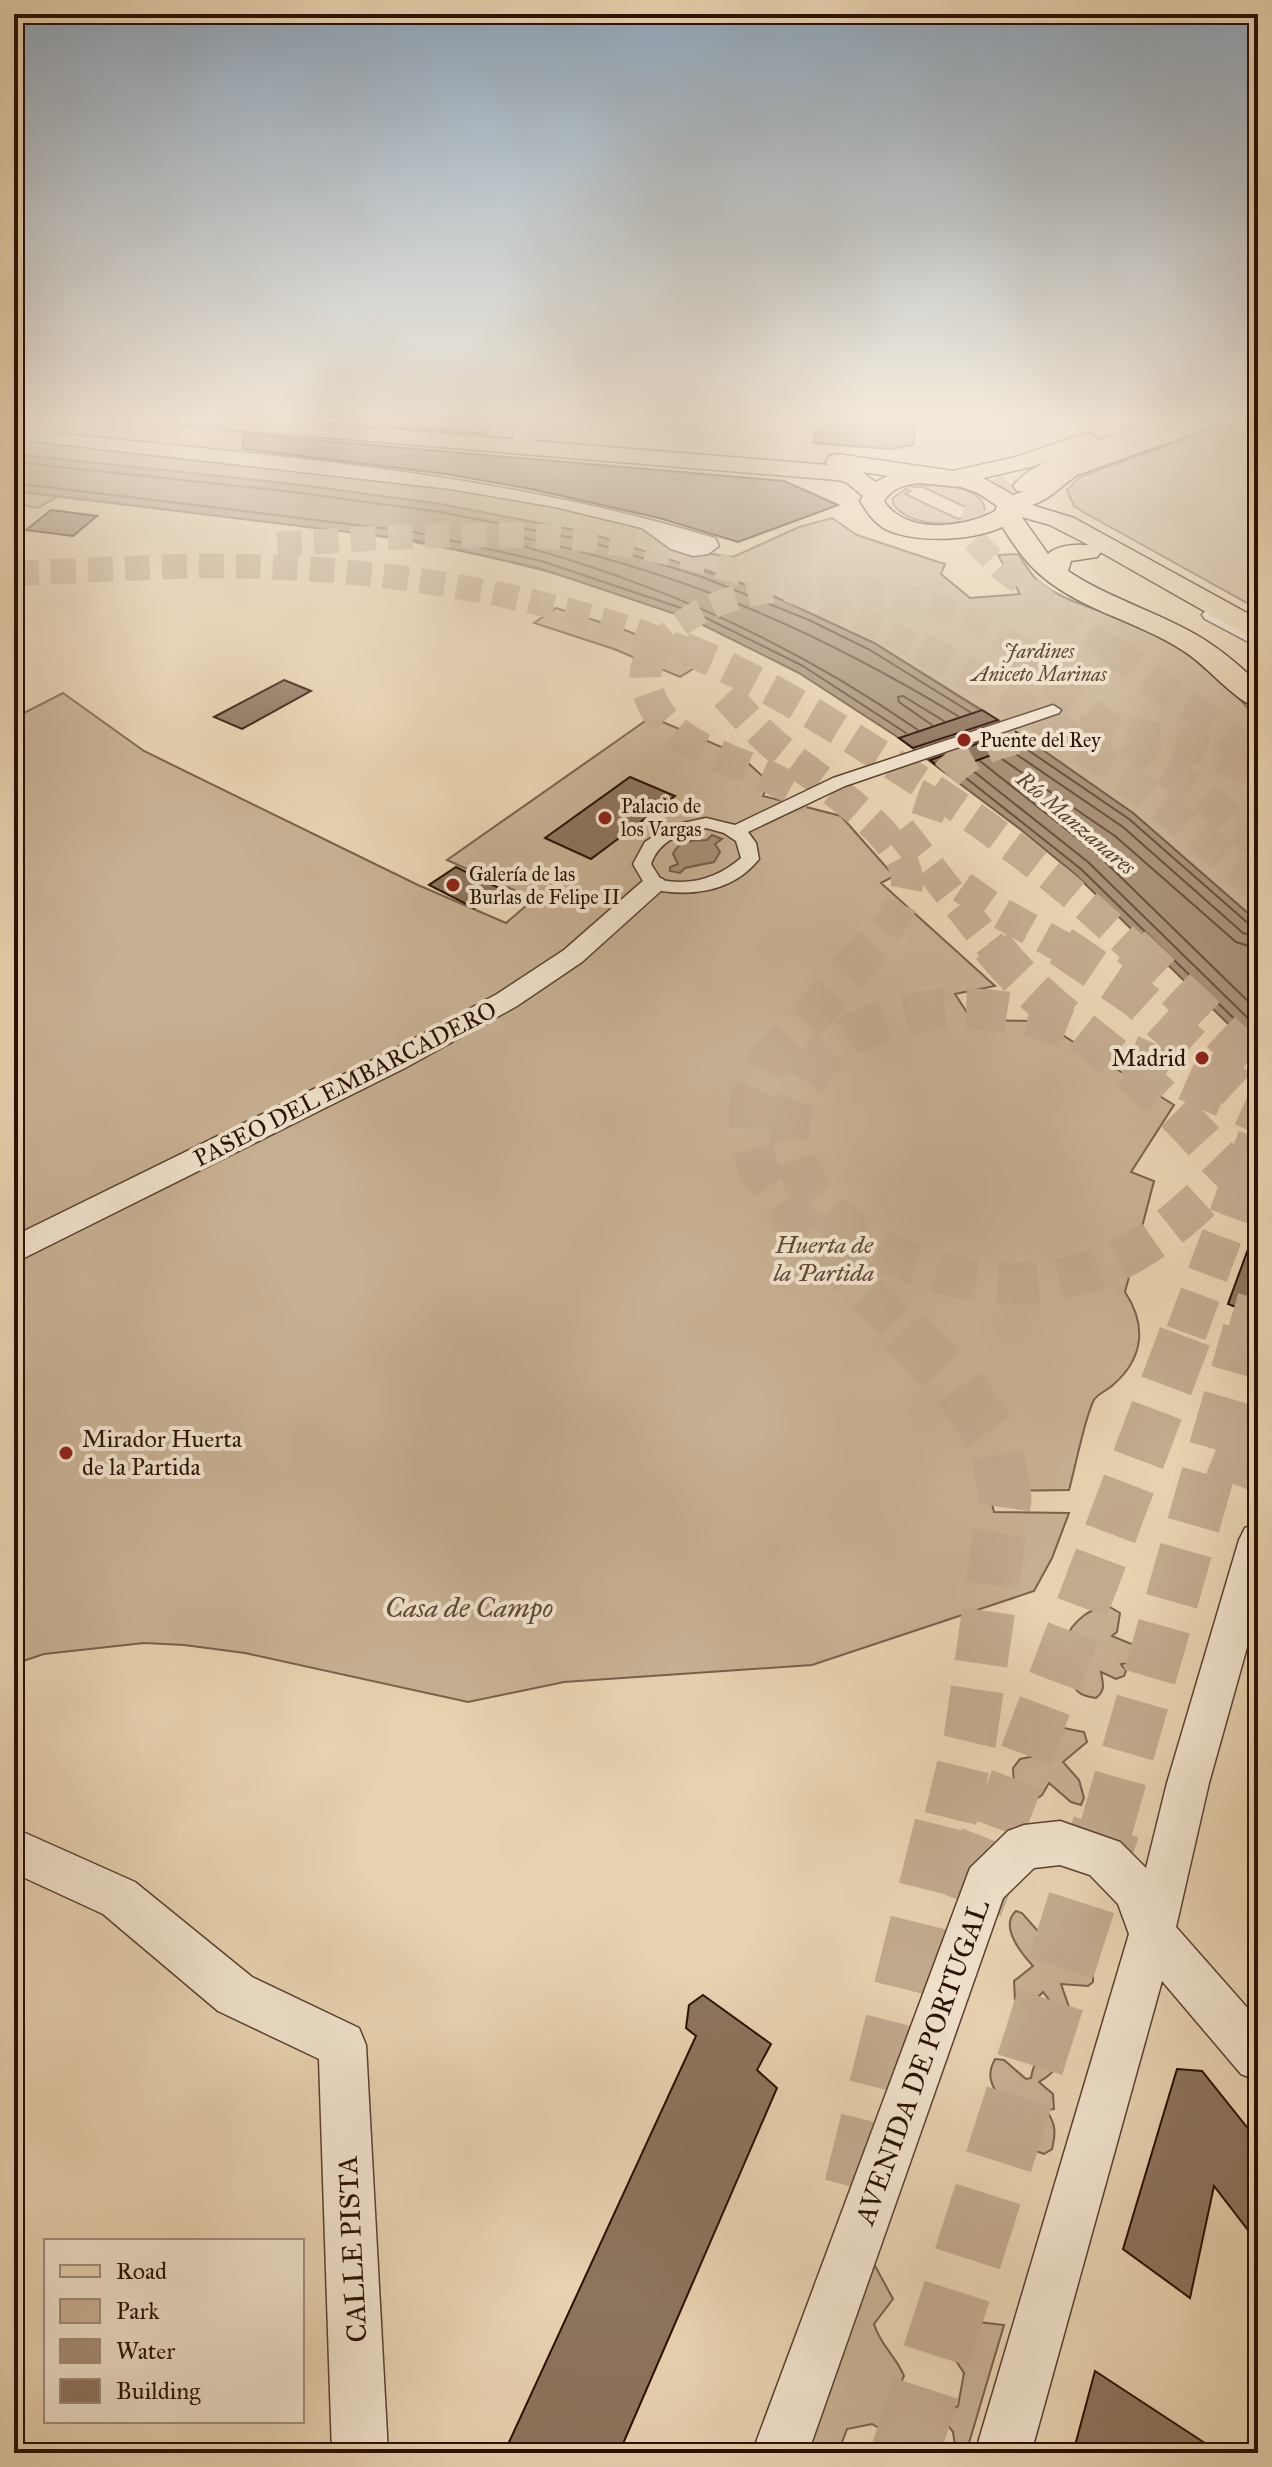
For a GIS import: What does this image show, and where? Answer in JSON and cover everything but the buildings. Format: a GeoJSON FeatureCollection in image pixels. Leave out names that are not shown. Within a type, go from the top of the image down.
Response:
{"type":"FeatureCollection","features":[{"type":"Feature","properties":{"kind":"main road"},"geometry":{"type":"LineString","coordinates":[[1035,532],[1054,574],[1084,596],[1171,632],[1195,646],[1237,678],[1258,699]]}},
{"type":"Feature","properties":{"kind":"main road"},"geometry":{"type":"LineString","coordinates":[[1049,532],[1055,539],[1105,555],[1258,630]]}},
{"type":"Feature","properties":{"kind":"main road"},"geometry":{"type":"LineString","coordinates":[[1068,532],[1258,651]]}},
{"type":"Feature","properties":{"kind":"main road"},"geometry":{"type":"LineString","coordinates":[[1054,574],[1060,555],[1105,555]]}},
{"type":"Feature","properties":{"kind":"street"},"geometry":{"type":"LineString","coordinates":[[1105,555],[1258,641]]}},
{"type":"Feature","properties":{"kind":"street"},"geometry":{"type":"LineString","coordinates":[[737,831],[839,782],[1053,710]]}},
{"type":"Feature","properties":{"kind":"street"},"geometry":{"type":"LineString","coordinates":[[706,823],[737,831],[747,840],[750,859],[725,880],[682,889],[654,884],[642,864],[649,845],[663,835],[706,823]]}},
{"type":"Feature","properties":{"kind":"street","name":"PASEO DEL EMBARCADERO"},"geometry":{"type":"LineString","coordinates":[[14,1250],[395,1061],[507,1000],[573,956],[654,884]]}},
{"type":"Feature","properties":{"kind":"street"},"geometry":{"type":"LineString","coordinates":[[1003,2453],[1152,1934],[1188,1783],[1258,1540]]}},
{"type":"Feature","properties":{"kind":"street","name":"AVENIDA DE PORTUGAL"},"geometry":{"type":"LineString","coordinates":[[780,2453],[986,1884],[1024,1847],[1060,1843],[1104,1858],[1135,1889],[1152,1934]]}},
{"type":"Feature","properties":{"kind":"street","name":"CALLE PISTA"},"geometry":{"type":"LineString","coordinates":[[14,1850],[119,1898],[235,1994],[342,2045],[360,2453]]}},
{"type":"Feature","properties":{"kind":"street"},"geometry":{"type":"LineString","coordinates":[[1152,1934],[1258,2057]]}},
{"type":"Feature","properties":{"kind":"green space","name":"Jardines Aniceto Marinas"},"geometry":{"type":"Polygon","coordinates":[[[357,532],[655,532],[705,553],[733,557],[788,532],[853,532],[945,564],[941,574],[970,598],[1020,594],[998,555],[1018,554],[1033,576],[1046,587],[1069,600],[1132,623],[1165,640],[1211,671],[1250,711],[1258,711],[1258,922],[1133,813],[982,710],[874,643],[758,589],[704,569],[635,599],[565,576],[422,543],[357,532]]]}},
{"type":"Feature","properties":{"kind":"green space"},"geometry":{"type":"Polygon","coordinates":[[[1119,532],[1258,532],[1258,609],[1119,532]]]}},
{"type":"Feature","properties":{"kind":"green space"},"geometry":{"type":"Polygon","coordinates":[[[556,608],[625,630],[704,662],[680,677],[614,649],[534,623],[556,608]]]}},
{"type":"Feature","properties":{"kind":"green space"},"geometry":{"type":"Polygon","coordinates":[[[63,693],[144,751],[418,885],[506,923],[534,899],[447,860],[651,717],[738,754],[769,782],[763,796],[841,816],[894,876],[881,883],[995,986],[955,994],[972,1020],[1040,1021],[1174,1105],[1131,1172],[1154,1181],[1125,1292],[1139,1329],[1139,1341],[1131,1364],[1113,1385],[1094,1400],[1069,1490],[989,1491],[994,1512],[1069,1513],[1052,1558],[1034,1591],[812,1665],[564,1682],[468,1702],[245,1653],[184,1645],[144,1643],[44,1654],[14,1664],[14,718],[63,693]]]}},
{"type":"Feature","properties":{"kind":"green space"},"geometry":{"type":"Polygon","coordinates":[[[1108,1606],[1120,1613],[1117,1632],[1112,1636],[1141,1648],[1146,1657],[1143,1662],[1121,1664],[1126,1671],[1124,1676],[1116,1679],[1101,1672],[1103,1689],[1096,1698],[1081,1694],[1073,1685],[1069,1675],[1079,1665],[1065,1651],[1065,1643],[1078,1621],[1092,1611],[1108,1606]]]}},
{"type":"Feature","properties":{"kind":"green space"},"geometry":{"type":"Polygon","coordinates":[[[1032,1707],[1041,1714],[1044,1728],[1049,1734],[1064,1728],[1084,1732],[1087,1742],[1063,1762],[1079,1780],[1084,1798],[1081,1805],[1071,1802],[1049,1783],[1042,1795],[1029,1804],[1019,1800],[1014,1787],[1013,1768],[1020,1759],[1035,1756],[1021,1730],[1018,1717],[1025,1709],[1032,1707]]]}},
{"type":"Feature","properties":{"kind":"green space"},"geometry":{"type":"Polygon","coordinates":[[[1016,1911],[1022,1913],[1044,1938],[1052,1924],[1071,1912],[1078,1917],[1079,1935],[1061,1949],[1093,1972],[1093,1982],[1088,1986],[1061,1984],[1069,2007],[1065,2012],[1055,2007],[1043,1992],[1028,2007],[1015,2000],[1014,1981],[1033,1966],[1011,1932],[1011,1917],[1016,1911]]]}},
{"type":"Feature","properties":{"kind":"green space"},"geometry":{"type":"Polygon","coordinates":[[[1048,2054],[1054,2058],[1053,2070],[1039,2082],[1053,2094],[1054,2109],[1046,2110],[1054,2133],[1052,2149],[1044,2154],[1027,2148],[1018,2131],[997,2129],[988,2121],[985,2103],[997,2093],[990,2076],[995,2059],[1004,2060],[1026,2079],[1031,2078],[1038,2060],[1048,2054]]]}},
{"type":"Feature","properties":{"kind":"green space"},"geometry":{"type":"Polygon","coordinates":[[[873,2262],[893,2299],[874,2324],[904,2376],[889,2408],[888,2433],[872,2424],[847,2429],[838,2453],[805,2453],[873,2262]]]}},
{"type":"Feature","properties":{"kind":"green space"},"geometry":{"type":"Polygon","coordinates":[[[970,2314],[979,2322],[1004,2325],[966,2453],[956,2453],[953,2432],[940,2415],[958,2406],[964,2373],[944,2343],[964,2336],[970,2314]]]}},
{"type":"Feature","properties":{"kind":"water","name":"Río Manzanares"},"geometry":{"type":"Polygon","coordinates":[[[349,532],[590,533],[758,589],[874,643],[1030,741],[1133,813],[1258,922],[1258,1053],[1076,875],[899,738],[799,673],[693,620],[539,568],[413,540],[349,532]]]}},
{"type":"Feature","properties":{"kind":"water"},"geometry":{"type":"Polygon","coordinates":[[[712,835],[722,839],[715,844],[720,852],[714,862],[685,868],[680,873],[670,871],[670,867],[678,864],[673,854],[679,846],[707,840],[712,835]]]}},
{"type":"Feature","properties":{"kind":"tunnel"},"geometry":{"type":"LineString","coordinates":[[972,532],[971,537],[1003,570],[1111,650]]}},
{"type":"Feature","properties":{"kind":"tunnel"},"geometry":{"type":"LineString","coordinates":[[277,544],[493,535],[579,539],[661,551],[739,572],[788,589]]}},
{"type":"Feature","properties":{"kind":"tunnel"},"geometry":{"type":"LineString","coordinates":[[14,573],[210,566],[351,572],[467,588],[525,600],[581,614],[663,641]]}},
{"type":"Feature","properties":{"kind":"tunnel"},"geometry":{"type":"LineString","coordinates":[[788,589],[815,587],[864,590],[911,598],[954,612],[997,634],[1018,649]]}},
{"type":"Feature","properties":{"kind":"tunnel"},"geometry":{"type":"LineString","coordinates":[[663,641],[683,622],[722,602],[766,591],[788,589]]}},
{"type":"Feature","properties":{"kind":"tunnel"},"geometry":{"type":"LineString","coordinates":[[788,589],[922,649]]}},
{"type":"Feature","properties":{"kind":"tunnel"},"geometry":{"type":"LineString","coordinates":[[656,648],[663,641]]}},
{"type":"Feature","properties":{"kind":"tunnel"},"geometry":{"type":"LineString","coordinates":[[663,641],[685,649]]}},
{"type":"Feature","properties":{"kind":"tunnel"},"geometry":{"type":"LineString","coordinates":[[656,648],[647,664],[646,682],[657,711],[668,725],[698,746],[811,799]]}},
{"type":"Feature","properties":{"kind":"tunnel"},"geometry":{"type":"LineString","coordinates":[[1109,648],[1255,755]]}},
{"type":"Feature","properties":{"kind":"tunnel"},"geometry":{"type":"LineString","coordinates":[[685,649],[758,683],[806,710],[936,792]]}},
{"type":"Feature","properties":{"kind":"tunnel"},"geometry":{"type":"LineString","coordinates":[[922,649],[1010,698],[1061,732]]}},
{"type":"Feature","properties":{"kind":"tunnel"},"geometry":{"type":"LineString","coordinates":[[1018,649],[1056,686],[1115,733]]}},
{"type":"Feature","properties":{"kind":"tunnel"},"geometry":{"type":"LineString","coordinates":[[726,695],[771,742],[873,824],[901,860],[907,878],[904,897],[890,925],[871,948]]}},
{"type":"Feature","properties":{"kind":"tunnel"},"geometry":{"type":"LineString","coordinates":[[936,792],[953,768],[976,753],[1003,742],[1061,732]]}},
{"type":"Feature","properties":{"kind":"tunnel"},"geometry":{"type":"LineString","coordinates":[[1061,732],[1138,788],[1258,886]]}},
{"type":"Feature","properties":{"kind":"tunnel"},"geometry":{"type":"LineString","coordinates":[[1061,732],[1115,733]]}},
{"type":"Feature","properties":{"kind":"tunnel"},"geometry":{"type":"LineString","coordinates":[[1115,733],[1189,746],[1258,772]]}},
{"type":"Feature","properties":{"kind":"tunnel"},"geometry":{"type":"LineString","coordinates":[[1115,733],[1195,791],[1258,843]]}},
{"type":"Feature","properties":{"kind":"tunnel"},"geometry":{"type":"LineString","coordinates":[[927,818],[936,792]]}},
{"type":"Feature","properties":{"kind":"tunnel"},"geometry":{"type":"LineString","coordinates":[[936,792],[1042,869],[1133,948]]}},
{"type":"Feature","properties":{"kind":"tunnel"},"geometry":{"type":"LineString","coordinates":[[900,830],[993,948]]}},
{"type":"Feature","properties":{"kind":"tunnel"},"geometry":{"type":"LineString","coordinates":[[962,887],[995,910],[1064,948]]}},
{"type":"Feature","properties":{"kind":"tunnel"},"geometry":{"type":"LineString","coordinates":[[873,946],[766,1066],[750,1100],[749,1137],[758,1169],[791,1215],[906,1333]]}},
{"type":"Feature","properties":{"kind":"tunnel"},"geometry":{"type":"LineString","coordinates":[[992,946],[1046,1002],[1162,1098],[1231,1171]]}},
{"type":"Feature","properties":{"kind":"tunnel"},"geometry":{"type":"LineString","coordinates":[[1131,946],[1258,1067]]}},
{"type":"Feature","properties":{"kind":"tunnel"},"geometry":{"type":"LineString","coordinates":[[1064,948],[1138,998],[1242,1094]]}},
{"type":"Feature","properties":{"kind":"tunnel"},"geometry":{"type":"LineString","coordinates":[[1067,1028],[1002,1011],[930,1011],[895,1017],[862,1030],[833,1048],[805,1079],[790,1117],[790,1134],[798,1166],[813,1195],[836,1219],[863,1240],[893,1256],[958,1277],[1003,1283],[1032,1282],[1089,1272],[1124,1257],[1182,1217],[1231,1171]]}},
{"type":"Feature","properties":{"kind":"tunnel"},"geometry":{"type":"LineString","coordinates":[[1130,1055],[1258,1112]]}},
{"type":"Feature","properties":{"kind":"tunnel"},"geometry":{"type":"LineString","coordinates":[[1241,1183],[1258,1138]]}},
{"type":"Feature","properties":{"kind":"tunnel"},"geometry":{"type":"LineString","coordinates":[[1231,1171],[1250,1153]]}},
{"type":"Feature","properties":{"kind":"tunnel"},"geometry":{"type":"LineString","coordinates":[[1231,1171],[1241,1183]]}},
{"type":"Feature","properties":{"kind":"tunnel"},"geometry":{"type":"LineString","coordinates":[[1186,1333],[1241,1183]]}},
{"type":"Feature","properties":{"kind":"tunnel"},"geometry":{"type":"LineString","coordinates":[[1241,1183],[1258,1201]]}},
{"type":"Feature","properties":{"kind":"tunnel"},"geometry":{"type":"LineString","coordinates":[[1248,1333],[1258,1299]]}},
{"type":"Feature","properties":{"kind":"tunnel"},"geometry":{"type":"LineString","coordinates":[[904,1331],[955,1383],[996,1441],[1005,1498],[970,1739],[948,1829]]}},
{"type":"Feature","properties":{"kind":"tunnel"},"geometry":{"type":"LineString","coordinates":[[998,1829],[1187,1331]]}},
{"type":"Feature","properties":{"kind":"tunnel"},"geometry":{"type":"LineString","coordinates":[[1106,1829],[1249,1331]]}},
{"type":"Feature","properties":{"kind":"tunnel"},"geometry":{"type":"LineString","coordinates":[[1231,1483],[1258,1415]]}},
{"type":"Feature","properties":{"kind":"tunnel"},"geometry":{"type":"LineString","coordinates":[[858,2188],[948,1827]]}},
{"type":"Feature","properties":{"kind":"tunnel"},"geometry":{"type":"LineString","coordinates":[[969,1904],[999,1827]]}},
{"type":"Feature","properties":{"kind":"tunnel"},"geometry":{"type":"LineString","coordinates":[[905,2453],[1106,1827]]}},
{"type":"Feature","properties":{"kind":"place","name":"Puente del Rey"},"geometry":{"type":"Point","coordinates":[964,740]}},
{"type":"Feature","properties":{"kind":"place","name":"Palacio de los Vargas"},"geometry":{"type":"Point","coordinates":[605,818]}},
{"type":"Feature","properties":{"kind":"place","name":"Galería de las Burlas de Felipe II"},"geometry":{"type":"Point","coordinates":[453,885]}},
{"type":"Feature","properties":{"kind":"place","name":"Madrid"},"geometry":{"type":"Point","coordinates":[1202,1058]}},
{"type":"Feature","properties":{"kind":"place","name":"Mirador Huerta de la Partida"},"geometry":{"type":"Point","coordinates":[66,1453]}},
{"type":"Feature","properties":{"kind":"park label","name":"Huerta de la Partida"},"geometry":{"type":"Point","coordinates":[824,1259]}},
{"type":"Feature","properties":{"kind":"park label","name":"Casa de Campo"},"geometry":{"type":"Point","coordinates":[469,1607]}}]}
